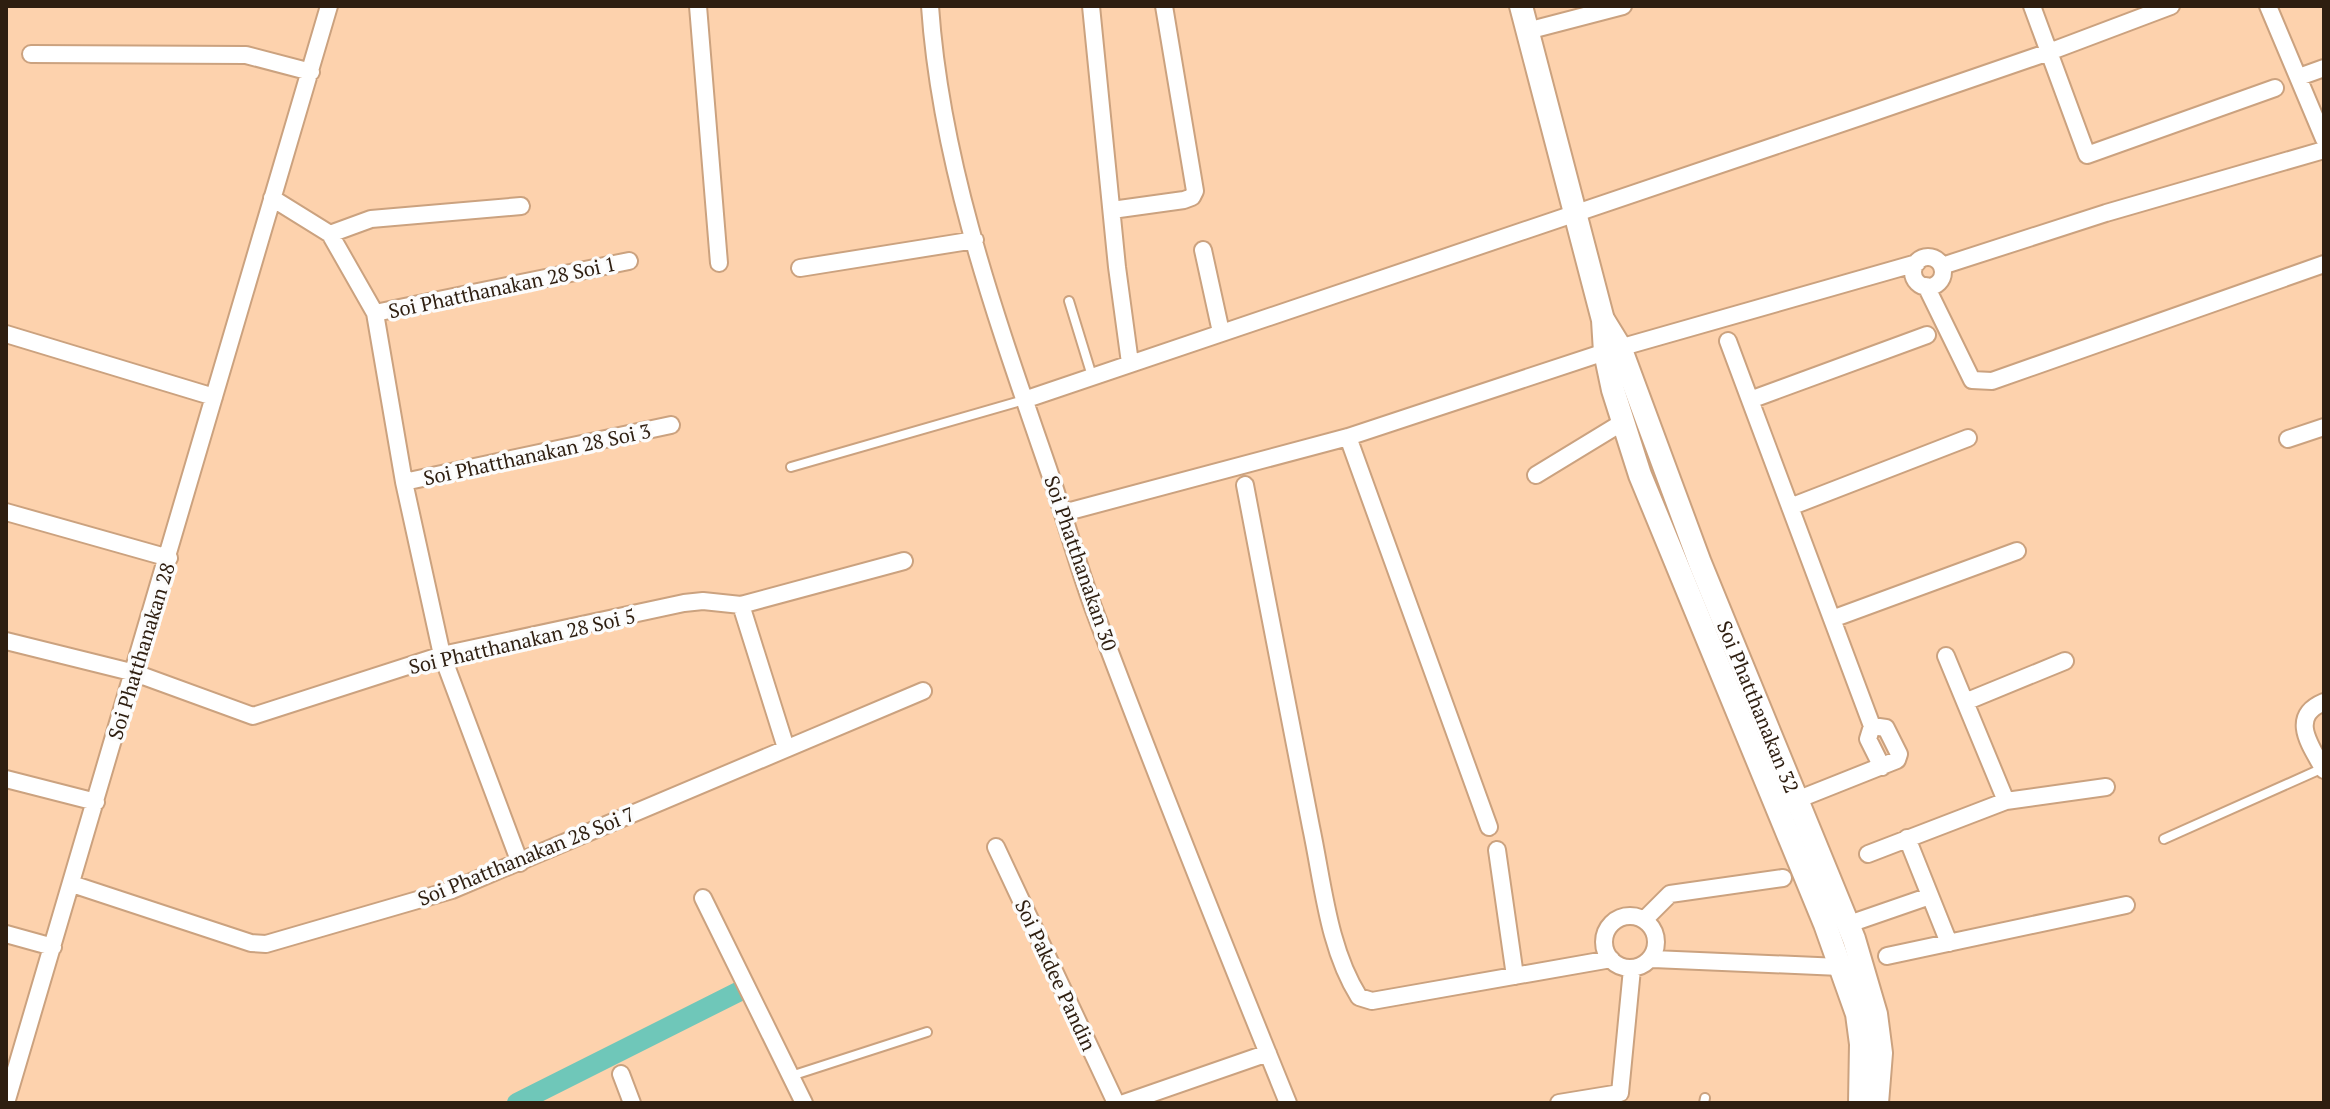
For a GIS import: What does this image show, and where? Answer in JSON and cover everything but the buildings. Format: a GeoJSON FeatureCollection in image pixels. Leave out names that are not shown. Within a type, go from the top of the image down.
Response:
{"type":"FeatureCollection","features":[{"type":"Feature","properties":{"kind":"street","name":"Soi Phatthanakan 28"},"geometry":{"type":"LineString","coordinates":[[6,1103],[169,558],[329,6]]}},
{"type":"Feature","properties":{"kind":"street"},"geometry":{"type":"LineString","coordinates":[[698,6],[719,263]]}},
{"type":"Feature","properties":{"kind":"street","name":"Soi Phatthanakan 30"},"geometry":{"type":"LineString","coordinates":[[930,6],[946,128],[975,240],[1024,400],[1092,603],[1288,1103]]}},
{"type":"Feature","properties":{"kind":"street"},"geometry":{"type":"LineString","coordinates":[[1091,6],[1117,267],[1130,363]]}},
{"type":"Feature","properties":{"kind":"street"},"geometry":{"type":"LineString","coordinates":[[1112,210],[1184,200],[1192,197],[1195,191],[1164,6]]}},
{"type":"Feature","properties":{"kind":"street","name":"Soi Phatthanakan 32"},"geometry":{"type":"LineString","coordinates":[[1521,6],[1612,350],[1690,568],[1788,804],[1849,924],[1876,1014],[1881,1053],[1877,1103]]}},
{"type":"Feature","properties":{"kind":"street"},"geometry":{"type":"LineString","coordinates":[[1527,31],[1623,6]]}},
{"type":"Feature","properties":{"kind":"street"},"geometry":{"type":"LineString","coordinates":[[2032,6],[2087,155],[2275,88]]}},
{"type":"Feature","properties":{"kind":"street"},"geometry":{"type":"LineString","coordinates":[[1024,400],[2049,52],[2171,6]]}},
{"type":"Feature","properties":{"kind":"street"},"geometry":{"type":"LineString","coordinates":[[2268,6],[2324,139]]}},
{"type":"Feature","properties":{"kind":"street"},"geometry":{"type":"LineString","coordinates":[[31,54],[246,55],[311,72]]}},
{"type":"Feature","properties":{"kind":"street"},"geometry":{"type":"LineString","coordinates":[[2299,77],[2324,68]]}},
{"type":"Feature","properties":{"kind":"street"},"geometry":{"type":"LineString","coordinates":[[1942,266],[2106,213],[2324,150]]}},
{"type":"Feature","properties":{"kind":"street"},"geometry":{"type":"LineString","coordinates":[[272,198],[330,234],[375,313],[404,482],[442,655],[520,863]]}},
{"type":"Feature","properties":{"kind":"street"},"geometry":{"type":"LineString","coordinates":[[330,234],[371,219],[521,206]]}},
{"type":"Feature","properties":{"kind":"street"},"geometry":{"type":"LineString","coordinates":[[800,268],[975,240]]}},
{"type":"Feature","properties":{"kind":"street"},"geometry":{"type":"LineString","coordinates":[[1203,250],[1221,332]]}},
{"type":"Feature","properties":{"kind":"street"},"geometry":{"type":"LineString","coordinates":[[1063,513],[1348,437],[1612,350],[1930,257],[1942,266]]}},
{"type":"Feature","properties":{"kind":"street","name":"Soi Phatthanakan 28 Soi 1"},"geometry":{"type":"LineString","coordinates":[[375,313],[629,261]]}},
{"type":"Feature","properties":{"kind":"street"},"geometry":{"type":"LineString","coordinates":[[1917,263],[1915,277],[1926,286],[1972,380],[1992,381],[2324,264]]}},
{"type":"Feature","properties":{"kind":"street"},"geometry":{"type":"LineString","coordinates":[[1926,286],[1940,281],[1942,266]]}},
{"type":"Feature","properties":{"kind":"street"},"geometry":{"type":"LineString","coordinates":[[6,334],[214,397]]}},
{"type":"Feature","properties":{"kind":"street"},"geometry":{"type":"LineString","coordinates":[[1750,400],[1927,335]]}},
{"type":"Feature","properties":{"kind":"street"},"geometry":{"type":"LineString","coordinates":[[1728,341],[1872,726],[1868,739],[1882,767],[1788,804]]}},
{"type":"Feature","properties":{"kind":"street","name":"Soi Phatthanakan 32"},"geometry":{"type":"LineString","coordinates":[[1612,350],[1623,422],[1640,475],[1690,568]]}},
{"type":"Feature","properties":{"kind":"street"},"geometry":{"type":"LineString","coordinates":[[1536,475],[1623,422]]}},
{"type":"Feature","properties":{"kind":"street","name":"Soi Phatthanakan 28 Soi 3"},"geometry":{"type":"LineString","coordinates":[[404,482],[671,425]]}},
{"type":"Feature","properties":{"kind":"street"},"geometry":{"type":"LineString","coordinates":[[2288,439],[2324,427]]}},
{"type":"Feature","properties":{"kind":"street"},"geometry":{"type":"LineString","coordinates":[[1348,437],[1489,827]]}},
{"type":"Feature","properties":{"kind":"street"},"geometry":{"type":"LineString","coordinates":[[1790,507],[1968,438]]}},
{"type":"Feature","properties":{"kind":"street"},"geometry":{"type":"LineString","coordinates":[[1245,485],[1333,932],[1347,978],[1359,997],[1372,1001],[1611,959]]}},
{"type":"Feature","properties":{"kind":"street"},"geometry":{"type":"LineString","coordinates":[[6,512],[169,558]]}},
{"type":"Feature","properties":{"kind":"street"},"geometry":{"type":"LineString","coordinates":[[1832,619],[2017,551]]}},
{"type":"Feature","properties":{"kind":"street","name":"Soi Phatthanakan 28 Soi 5"},"geometry":{"type":"LineString","coordinates":[[6,641],[135,673],[253,716],[442,655],[684,603],[711,601],[741,605],[904,561]]}},
{"type":"Feature","properties":{"kind":"street"},"geometry":{"type":"LineString","coordinates":[[741,605],[786,748]]}},
{"type":"Feature","properties":{"kind":"street"},"geometry":{"type":"LineString","coordinates":[[1946,656],[2006,801]]}},
{"type":"Feature","properties":{"kind":"street"},"geometry":{"type":"LineString","coordinates":[[1965,702],[2065,661]]}},
{"type":"Feature","properties":{"kind":"street","name":"Soi Phatthanakan 28 Soi 7"},"geometry":{"type":"LineString","coordinates":[[72,884],[258,945],[452,890],[923,691]]}},
{"type":"Feature","properties":{"kind":"street"},"geometry":{"type":"LineString","coordinates":[[2324,702],[2308,710],[2305,717],[2309,741],[2324,769]]}},
{"type":"Feature","properties":{"kind":"street"},"geometry":{"type":"LineString","coordinates":[[6,779],[96,802]]}},
{"type":"Feature","properties":{"kind":"street"},"geometry":{"type":"LineString","coordinates":[[1868,854],[2006,801],[2106,787]]}},
{"type":"Feature","properties":{"kind":"street","name":"Soi Phatthanakan 32"},"geometry":{"type":"LineString","coordinates":[[1788,804],[1857,1014],[1861,1044],[1860,1103]]}},
{"type":"Feature","properties":{"kind":"street"},"geometry":{"type":"LineString","coordinates":[[1907,838],[1949,943]]}},
{"type":"Feature","properties":{"kind":"street","name":"Soi Pakdee Pandin"},"geometry":{"type":"LineString","coordinates":[[996,847],[1116,1103]]}},
{"type":"Feature","properties":{"kind":"street"},"geometry":{"type":"LineString","coordinates":[[1497,850],[1515,976]]}},
{"type":"Feature","properties":{"kind":"street"},"geometry":{"type":"LineString","coordinates":[[1644,920],[1670,894],[1783,878]]}},
{"type":"Feature","properties":{"kind":"street"},"geometry":{"type":"LineString","coordinates":[[1849,924],[1930,896]]}},
{"type":"Feature","properties":{"kind":"street"},"geometry":{"type":"LineString","coordinates":[[703,898],[804,1103]]}},
{"type":"Feature","properties":{"kind":"street"},"geometry":{"type":"LineString","coordinates":[[1887,956],[2126,905]]}},
{"type":"Feature","properties":{"kind":"street"},"geometry":{"type":"LineString","coordinates":[[1622,917],[1644,920],[1651,927],[1655,939],[1653,959],[1647,965],[1632,969],[1611,959],[1603,939],[1609,925],[1622,917]]}},
{"type":"Feature","properties":{"kind":"street"},"geometry":{"type":"LineString","coordinates":[[6,934],[53,947]]}},
{"type":"Feature","properties":{"kind":"street"},"geometry":{"type":"LineString","coordinates":[[1653,959],[1840,967]]}},
{"type":"Feature","properties":{"kind":"street"},"geometry":{"type":"LineString","coordinates":[[1559,1103],[1620,1093],[1632,969]]}},
{"type":"Feature","properties":{"kind":"street"},"geometry":{"type":"LineString","coordinates":[[1124,1103],[1268,1053]]}},
{"type":"Feature","properties":{"kind":"street"},"geometry":{"type":"LineString","coordinates":[[621,1074],[632,1103]]}},
{"type":"Feature","properties":{"kind":"lane"},"geometry":{"type":"LineString","coordinates":[[1069,301],[1092,376]]}},
{"type":"Feature","properties":{"kind":"lane"},"geometry":{"type":"LineString","coordinates":[[791,467],[1024,400]]}},
{"type":"Feature","properties":{"kind":"lane"},"geometry":{"type":"LineString","coordinates":[[2164,839],[2324,769]]}},
{"type":"Feature","properties":{"kind":"lane"},"geometry":{"type":"LineString","coordinates":[[791,1076],[927,1032]]}},
{"type":"Feature","properties":{"kind":"waterway"},"geometry":{"type":"LineString","coordinates":[[517,1103],[738,992]]}}]}
